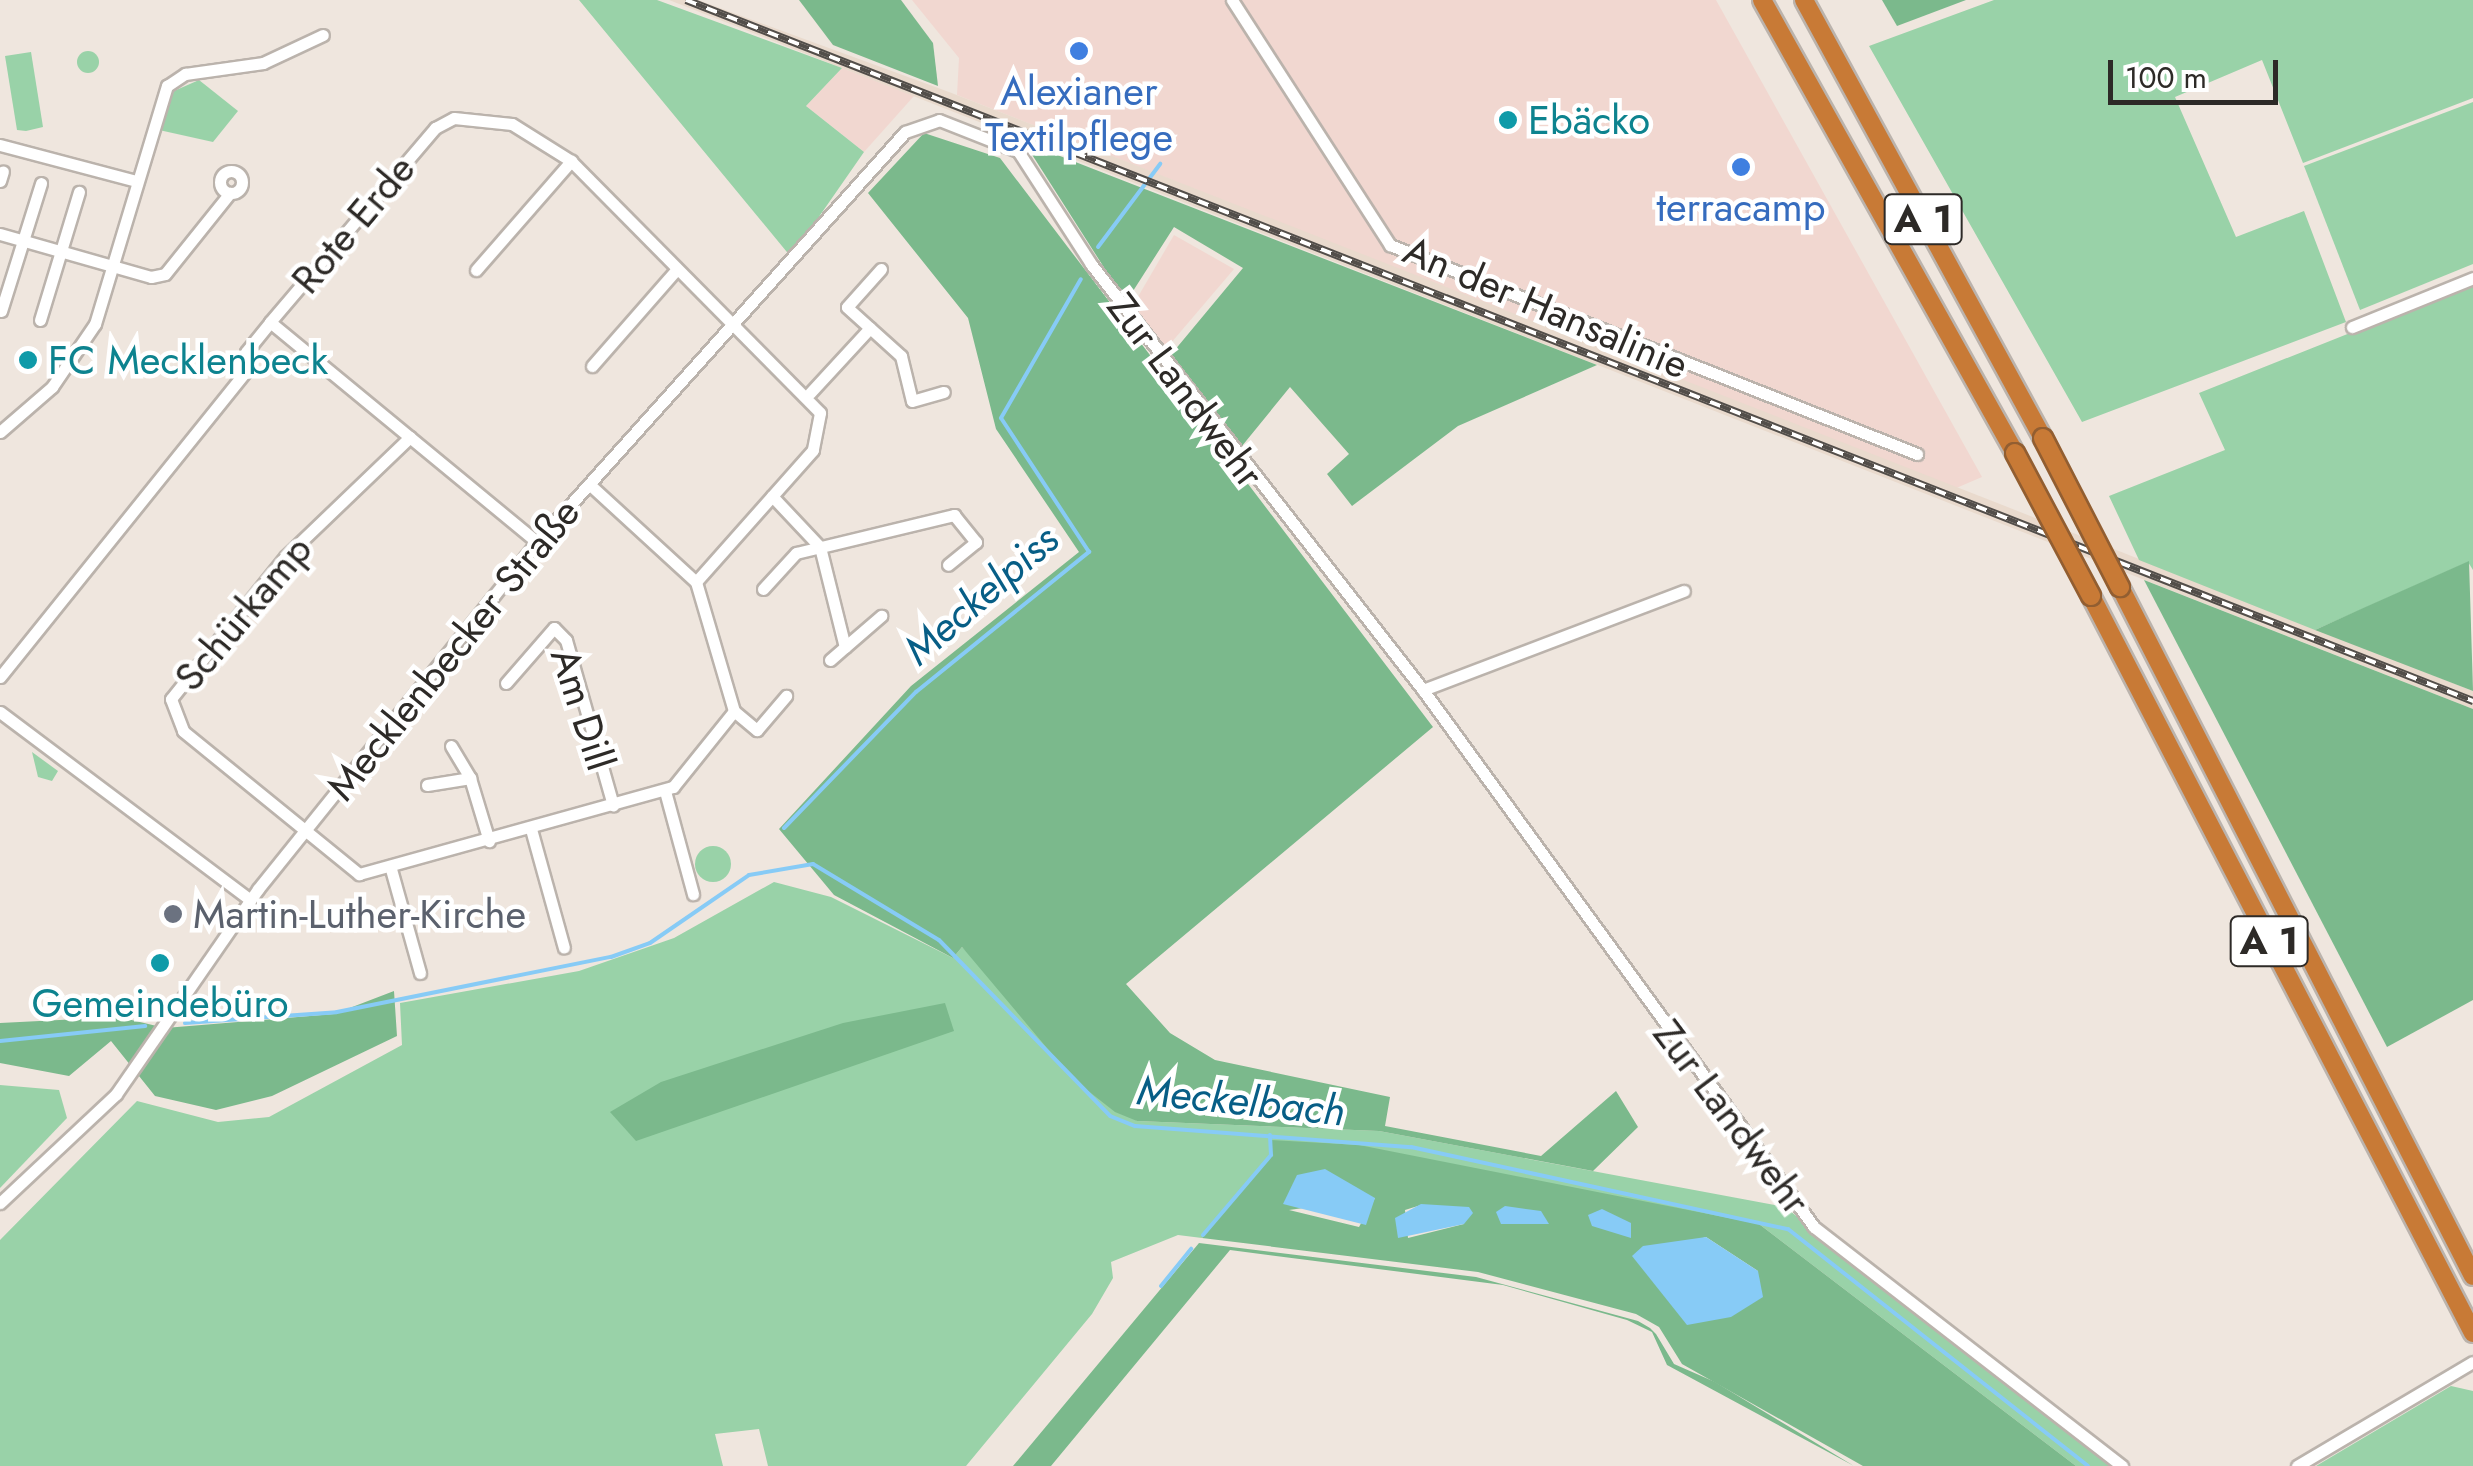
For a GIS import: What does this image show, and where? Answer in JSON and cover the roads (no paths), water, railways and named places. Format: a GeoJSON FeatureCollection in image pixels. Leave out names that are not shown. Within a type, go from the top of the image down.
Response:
{"type":"FeatureCollection","features":[{"type":"Feature","properties":{"kind":"highway","name":"A 1"},"geometry":{"type":"LineString","coordinates":[[1762,0],[2015,453],[2473,1334]]}},
{"type":"Feature","properties":{"kind":"highway","name":"A 1"},"geometry":{"type":"LineString","coordinates":[[1804,0],[2043,438],[2472,1273]]}},
{"type":"Feature","properties":{"kind":"street","name":"An der Hansalinie"},"geometry":{"type":"LineString","coordinates":[[1232,0],[1390,245],[1917,454]]}},
{"type":"Feature","properties":{"kind":"street"},"geometry":{"type":"LineString","coordinates":[[0,432],[76,357],[113,268],[136,181],[175,80],[263,63],[323,35]]}},
{"type":"Feature","properties":{"kind":"street","name":"Rote Erde"},"geometry":{"type":"LineString","coordinates":[[0,677],[236,384],[270,322],[435,128],[484,116],[571,161],[735,326]]}},
{"type":"Feature","properties":{"kind":"street","name":"Mecklenbecker Straße"},"geometry":{"type":"LineString","coordinates":[[0,1203],[116,1094],[250,900],[537,542],[906,132],[933,120]]}},
{"type":"Feature","properties":{"kind":"street","name":"Zur Landwehr"},"geometry":{"type":"LineString","coordinates":[[933,120],[1018,151],[1109,288],[1423,690],[1814,1226],[2122,1466]]}},
{"type":"Feature","properties":{"kind":"street"},"geometry":{"type":"LineString","coordinates":[[0,145],[136,181]]}},
{"type":"Feature","properties":{"kind":"street"},"geometry":{"type":"LineString","coordinates":[[476,270],[571,161]]}},
{"type":"Feature","properties":{"kind":"street"},"geometry":{"type":"LineString","coordinates":[[0,311],[41,183]]}},
{"type":"Feature","properties":{"kind":"street"},"geometry":{"type":"LineString","coordinates":[[40,320],[79,192]]}},
{"type":"Feature","properties":{"kind":"street"},"geometry":{"type":"LineString","coordinates":[[0,234],[113,268],[165,274],[230,193]]}},
{"type":"Feature","properties":{"kind":"street"},"geometry":{"type":"LineString","coordinates":[[592,366],[677,269]]}},
{"type":"Feature","properties":{"kind":"street"},"geometry":{"type":"LineString","coordinates":[[882,269],[847,308],[901,356],[912,400],[944,392]]}},
{"type":"Feature","properties":{"kind":"street"},"geometry":{"type":"LineString","coordinates":[[2352,327],[2473,278]]}},
{"type":"Feature","properties":{"kind":"street"},"geometry":{"type":"LineString","coordinates":[[270,322],[537,542]]}},
{"type":"Feature","properties":{"kind":"street"},"geometry":{"type":"LineString","coordinates":[[696,582],[772,496],[821,431],[810,393],[735,326]]}},
{"type":"Feature","properties":{"kind":"street"},"geometry":{"type":"LineString","coordinates":[[810,393],[870,328]]}},
{"type":"Feature","properties":{"kind":"street","name":"Schürkamp"},"geometry":{"type":"LineString","coordinates":[[304,830],[183,731],[171,699],[285,556],[410,437]]}},
{"type":"Feature","properties":{"kind":"street"},"geometry":{"type":"LineString","coordinates":[[589,484],[696,582],[734,711],[757,730],[786,696]]}},
{"type":"Feature","properties":{"kind":"street"},"geometry":{"type":"LineString","coordinates":[[772,496],[820,547],[845,646]]}},
{"type":"Feature","properties":{"kind":"street"},"geometry":{"type":"LineString","coordinates":[[764,589],[796,553],[954,514],[976,542],[948,565]]}},
{"type":"Feature","properties":{"kind":"street"},"geometry":{"type":"LineString","coordinates":[[1423,690],[1684,591]]}},
{"type":"Feature","properties":{"kind":"street"},"geometry":{"type":"LineString","coordinates":[[830,660],[882,616]]}},
{"type":"Feature","properties":{"kind":"street","name":"Am Dill"},"geometry":{"type":"LineString","coordinates":[[506,684],[554,628],[566,640],[613,805]]}},
{"type":"Feature","properties":{"kind":"street","name":"Am Dill"},"geometry":{"type":"LineString","coordinates":[[304,830],[359,874],[391,869],[665,791],[734,711]]}},
{"type":"Feature","properties":{"kind":"street"},"geometry":{"type":"LineString","coordinates":[[0,712],[250,900]]}},
{"type":"Feature","properties":{"kind":"street"},"geometry":{"type":"LineString","coordinates":[[451,746],[470,778],[489,841]]}},
{"type":"Feature","properties":{"kind":"street"},"geometry":{"type":"LineString","coordinates":[[426,786],[470,778]]}},
{"type":"Feature","properties":{"kind":"street","name":"Am Dill"},"geometry":{"type":"LineString","coordinates":[[665,791],[693,894]]}},
{"type":"Feature","properties":{"kind":"street"},"geometry":{"type":"LineString","coordinates":[[530,829],[564,948]]}},
{"type":"Feature","properties":{"kind":"street"},"geometry":{"type":"LineString","coordinates":[[391,869],[420,973]]}},
{"type":"Feature","properties":{"kind":"street"},"geometry":{"type":"LineString","coordinates":[[2296,1466],[2473,1362]]}},
{"type":"Feature","properties":{"kind":"water"},"geometry":{"type":"Polygon","coordinates":[[[1325,1169],[1375,1198],[1366,1225],[1283,1204],[1297,1175],[1325,1169]]]}},
{"type":"Feature","properties":{"kind":"water"},"geometry":{"type":"Polygon","coordinates":[[[1421,1204],[1469,1207],[1473,1213],[1464,1224],[1398,1238],[1395,1218],[1421,1204]]]}},
{"type":"Feature","properties":{"kind":"water"},"geometry":{"type":"Polygon","coordinates":[[[1505,1206],[1541,1211],[1549,1224],[1501,1224],[1496,1212],[1505,1206]]]}},
{"type":"Feature","properties":{"kind":"water"},"geometry":{"type":"Polygon","coordinates":[[[1602,1209],[1631,1223],[1631,1238],[1592,1226],[1588,1215],[1602,1209]]]}},
{"type":"Feature","properties":{"kind":"water"},"geometry":{"type":"Polygon","coordinates":[[[1706,1237],[1758,1271],[1763,1297],[1731,1317],[1687,1325],[1632,1256],[1643,1246],[1706,1237]]]}},
{"type":"Feature","properties":{"kind":"waterway","name":"Meckelpiss"},"geometry":{"type":"LineString","coordinates":[[1098,247],[1160,164]]}},
{"type":"Feature","properties":{"kind":"waterway","name":"Meckelpiss"},"geometry":{"type":"LineString","coordinates":[[784,828],[916,692],[1089,552],[1001,418],[1081,279]]}},
{"type":"Feature","properties":{"kind":"waterway","name":"Meckelbach"},"geometry":{"type":"LineString","coordinates":[[185,1023],[337,1012],[611,957],[650,943],[749,875],[813,864],[939,940],[1110,1116],[1135,1126],[1411,1147],[1788,1229],[2088,1466]]}},
{"type":"Feature","properties":{"kind":"waterway","name":"Meckelbach"},"geometry":{"type":"LineString","coordinates":[[0,1041],[145,1026]]}},
{"type":"Feature","properties":{"kind":"waterway"},"geometry":{"type":"LineString","coordinates":[[1203,1235],[1271,1155],[1270,1135]]}},
{"type":"Feature","properties":{"kind":"waterway"},"geometry":{"type":"LineString","coordinates":[[1161,1286],[1191,1249]]}},
{"type":"Feature","properties":{"kind":"railway"},"geometry":{"type":"LineString","coordinates":[[686,0],[2473,701]]}},
{"type":"Feature","properties":{"kind":"place","name":"Alexianer Textilpflege"},"geometry":{"type":"Point","coordinates":[1079,51]}},
{"type":"Feature","properties":{"kind":"place","name":"Ebäcko"},"geometry":{"type":"Point","coordinates":[1508,120]}},
{"type":"Feature","properties":{"kind":"place","name":"terracamp"},"geometry":{"type":"Point","coordinates":[1741,167]}},
{"type":"Feature","properties":{"kind":"place","name":"FC Mecklenbeck"},"geometry":{"type":"Point","coordinates":[28,360]}},
{"type":"Feature","properties":{"kind":"place","name":"Martin-Luther-Kirche"},"geometry":{"type":"Point","coordinates":[173,914]}},
{"type":"Feature","properties":{"kind":"place","name":"Gemeindebüro"},"geometry":{"type":"Point","coordinates":[160,963]}}]}
